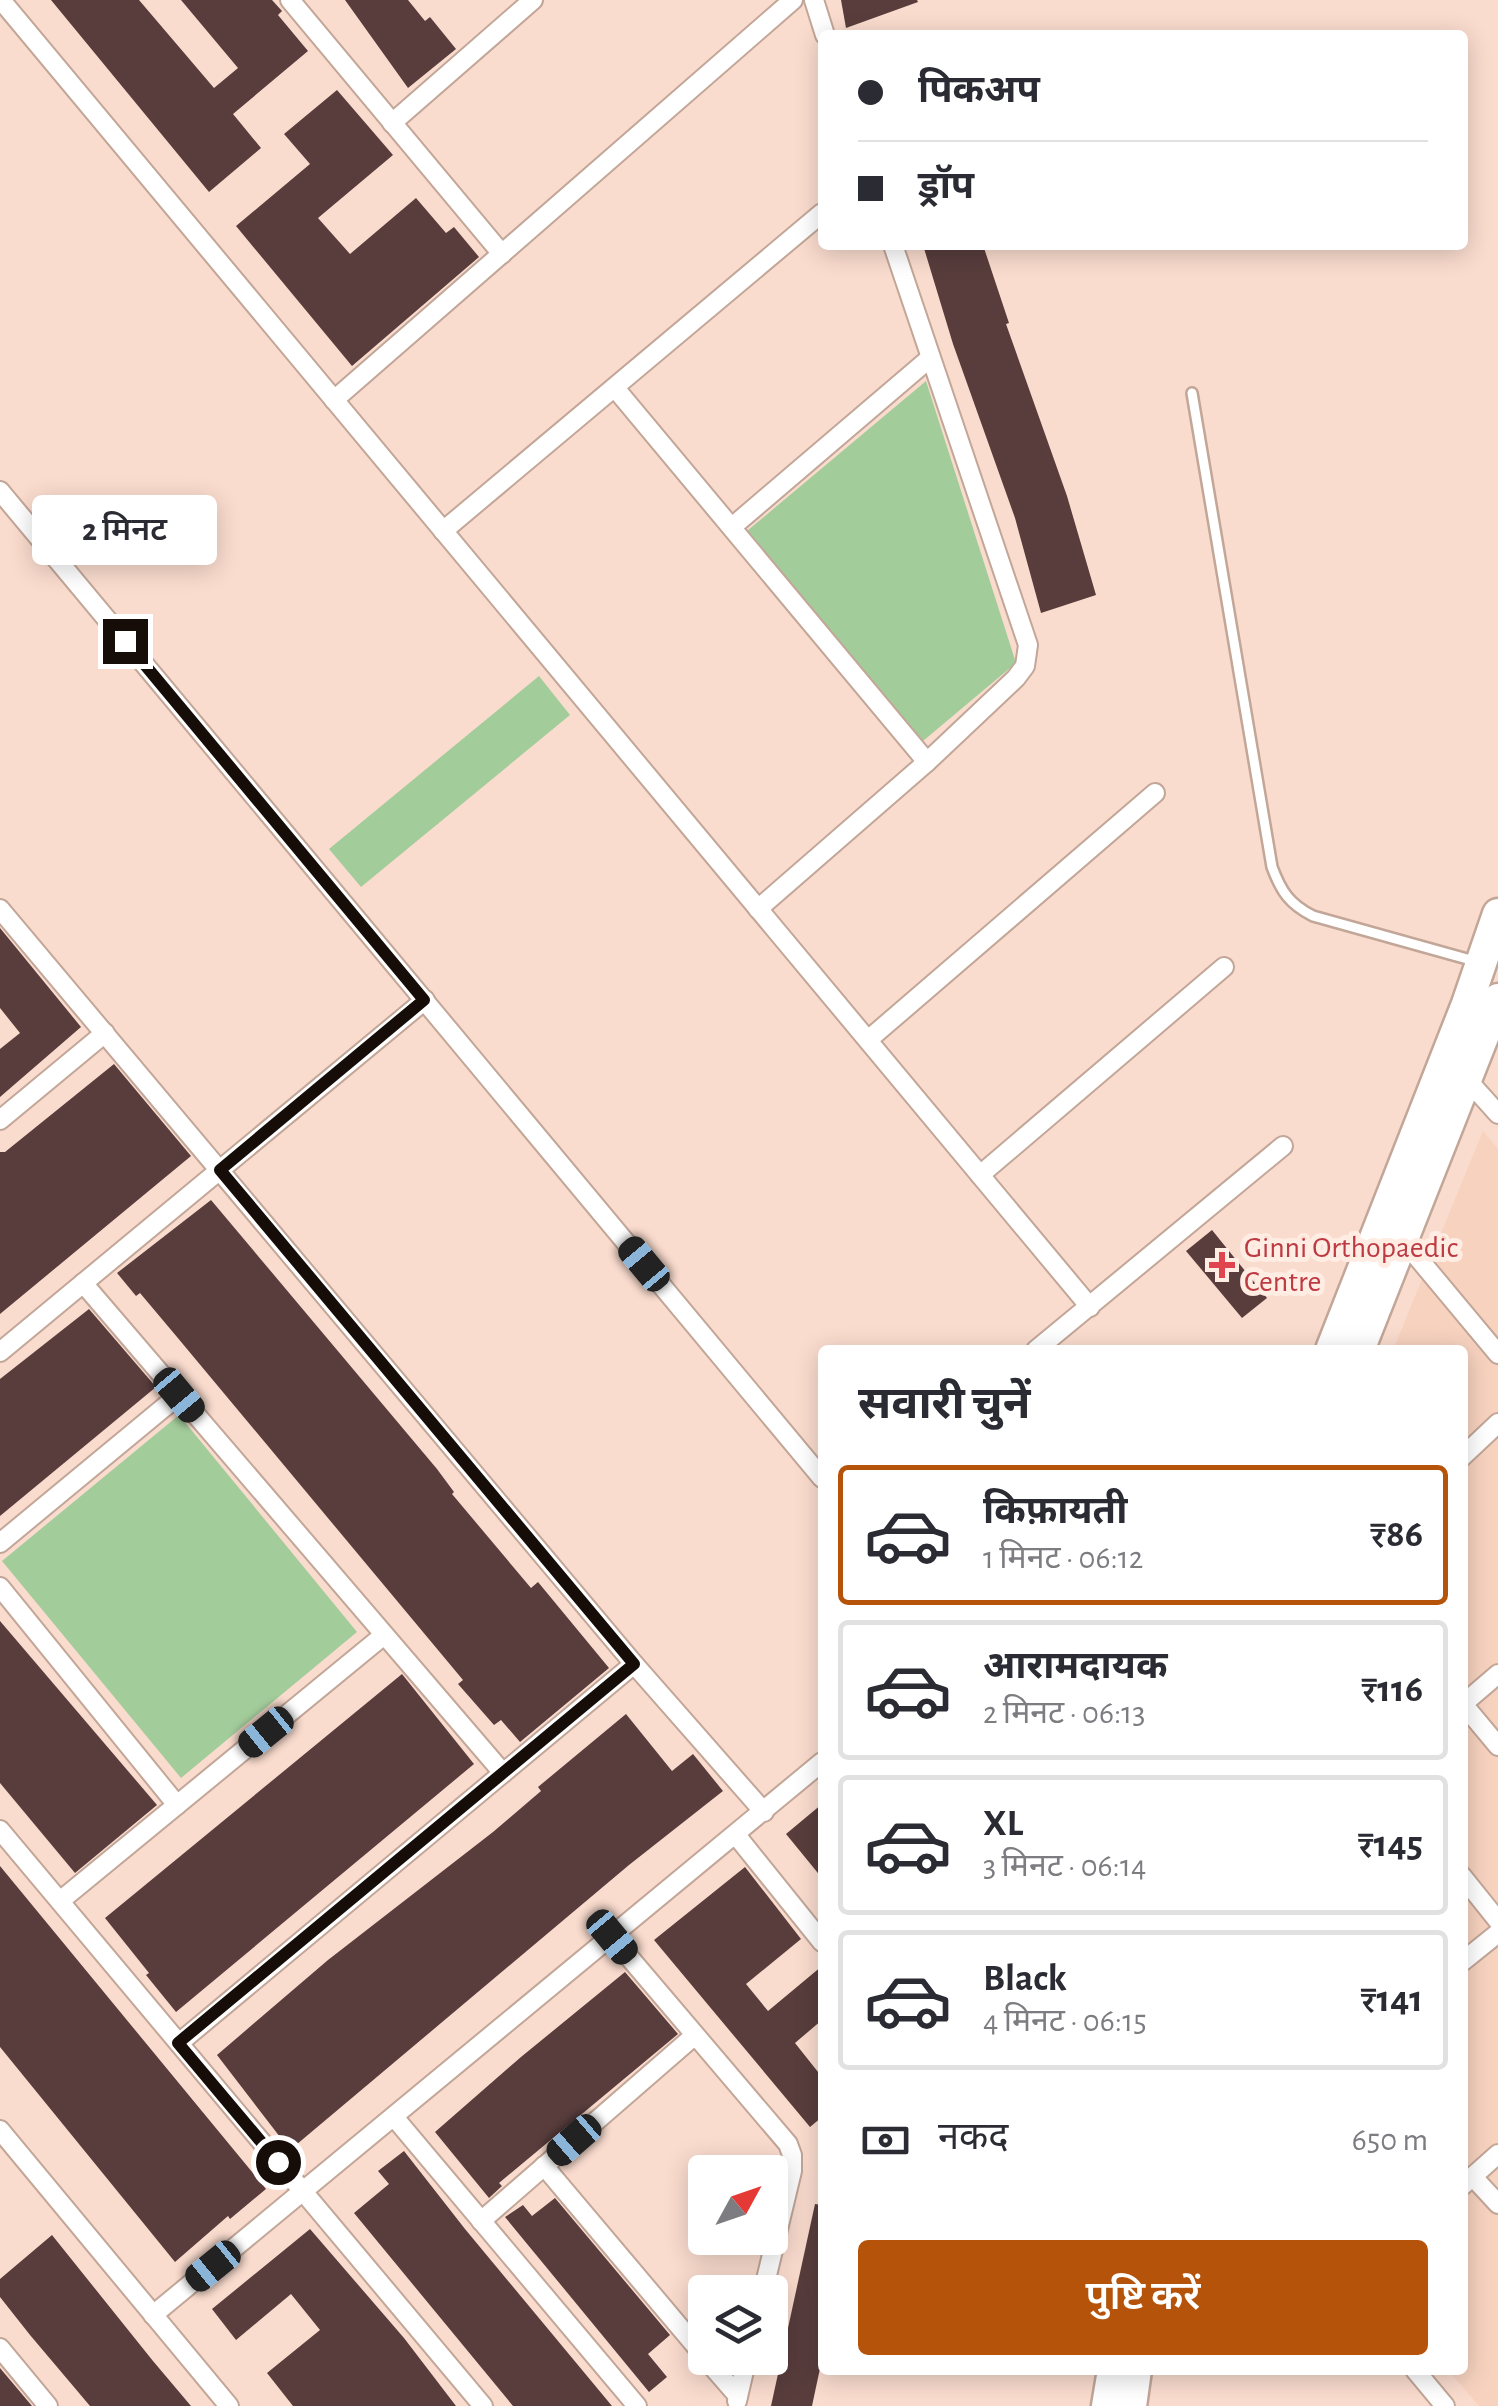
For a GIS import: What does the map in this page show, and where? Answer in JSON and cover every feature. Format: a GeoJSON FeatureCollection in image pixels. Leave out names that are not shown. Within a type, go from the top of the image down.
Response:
{"type":"FeatureCollection","features":[{"type":"Feature","properties":{"kind":"main road"},"geometry":{"type":"LineString","coordinates":[[1361,1345],[1403,1240],[1498,914]]}},
{"type":"Feature","properties":{"kind":"main road"},"geometry":{"type":"LineString","coordinates":[[1332,1345],[1456,1067],[1498,999]]}},
{"type":"Feature","properties":{"kind":"main road"},"geometry":{"type":"LineString","coordinates":[[1107,2406],[1112,2375]]}},
{"type":"Feature","properties":{"kind":"main road"},"geometry":{"type":"LineString","coordinates":[[1131,2406],[1135,2375]]}},
{"type":"Feature","properties":{"kind":"street"},"geometry":{"type":"LineString","coordinates":[[1,0],[1090,1307]]}},
{"type":"Feature","properties":{"kind":"street"},"geometry":{"type":"LineString","coordinates":[[290,0],[502,254]]}},
{"type":"Feature","properties":{"kind":"street"},"geometry":{"type":"LineString","coordinates":[[392,123],[533,0]]}},
{"type":"Feature","properties":{"kind":"street"},"geometry":{"type":"LineString","coordinates":[[334,400],[793,0]]}},
{"type":"Feature","properties":{"kind":"street"},"geometry":{"type":"LineString","coordinates":[[814,0],[823,30]]}},
{"type":"Feature","properties":{"kind":"street"},"geometry":{"type":"LineString","coordinates":[[444,531],[818,216]]}},
{"type":"Feature","properties":{"kind":"street"},"geometry":{"type":"LineString","coordinates":[[758,909],[927,762],[1024,666],[1028,644],[895,250]]}},
{"type":"Feature","properties":{"kind":"street"},"geometry":{"type":"LineString","coordinates":[[732,528],[930,358]]}},
{"type":"Feature","properties":{"kind":"street"},"geometry":{"type":"LineString","coordinates":[[615,388],[927,762]]}},
{"type":"Feature","properties":{"kind":"street"},"geometry":{"type":"LineString","coordinates":[[0,492],[818,1473]]}},
{"type":"Feature","properties":{"kind":"street"},"geometry":{"type":"LineString","coordinates":[[868,1040],[1156,793]]}},
{"type":"Feature","properties":{"kind":"street"},"geometry":{"type":"LineString","coordinates":[[0,908],[634,1664],[764,1812]]}},
{"type":"Feature","properties":{"kind":"street"},"geometry":{"type":"LineString","coordinates":[[980,1175],[1224,968]]}},
{"type":"Feature","properties":{"kind":"street"},"geometry":{"type":"LineString","coordinates":[[0,1352],[424,1000]]}},
{"type":"Feature","properties":{"kind":"street"},"geometry":{"type":"LineString","coordinates":[[0,1120],[105,1034]]}},
{"type":"Feature","properties":{"kind":"street"},"geometry":{"type":"LineString","coordinates":[[1456,1067],[1498,1114]]}},
{"type":"Feature","properties":{"kind":"street"},"geometry":{"type":"LineString","coordinates":[[1042,1345],[1282,1146]]}},
{"type":"Feature","properties":{"kind":"street"},"geometry":{"type":"LineString","coordinates":[[1403,1240],[1498,1354]]}},
{"type":"Feature","properties":{"kind":"street"},"geometry":{"type":"LineString","coordinates":[[83,1283],[502,1773]]}},
{"type":"Feature","properties":{"kind":"street"},"geometry":{"type":"LineString","coordinates":[[0,1543],[179,1395]]}},
{"type":"Feature","properties":{"kind":"street"},"geometry":{"type":"LineString","coordinates":[[1468,1451],[1498,1423]]}},
{"type":"Feature","properties":{"kind":"street"},"geometry":{"type":"LineString","coordinates":[[0,1587],[177,1805]]}},
{"type":"Feature","properties":{"kind":"street"},"geometry":{"type":"LineString","coordinates":[[60,1901],[384,1635]]}},
{"type":"Feature","properties":{"kind":"street"},"geometry":{"type":"LineString","coordinates":[[178,2043],[634,1664]]}},
{"type":"Feature","properties":{"kind":"street"},"geometry":{"type":"LineString","coordinates":[[1468,1699],[1498,1674]]}},
{"type":"Feature","properties":{"kind":"street"},"geometry":{"type":"LineString","coordinates":[[1468,1711],[1498,1746]]}},
{"type":"Feature","properties":{"kind":"street"},"geometry":{"type":"LineString","coordinates":[[153,2315],[818,1765]]}},
{"type":"Feature","properties":{"kind":"street"},"geometry":{"type":"LineString","coordinates":[[0,1830],[483,2406]]}},
{"type":"Feature","properties":{"kind":"street"},"geometry":{"type":"LineString","coordinates":[[736,1835],[818,1937]]}},
{"type":"Feature","properties":{"kind":"street"},"geometry":{"type":"LineString","coordinates":[[1468,1884],[1498,1922]]}},
{"type":"Feature","properties":{"kind":"street"},"geometry":{"type":"LineString","coordinates":[[1468,1957],[1498,1933]]}},
{"type":"Feature","properties":{"kind":"street"},"geometry":{"type":"LineString","coordinates":[[612,1937],[780,2133],[792,2155],[792,2171],[767,2275]]}},
{"type":"Feature","properties":{"kind":"street"},"geometry":{"type":"LineString","coordinates":[[482,2220],[694,2036]]}},
{"type":"Feature","properties":{"kind":"street"},"geometry":{"type":"LineString","coordinates":[[394,2116],[638,2406]]}},
{"type":"Feature","properties":{"kind":"street"},"geometry":{"type":"LineString","coordinates":[[0,2130],[229,2406]]}},
{"type":"Feature","properties":{"kind":"street"},"geometry":{"type":"LineString","coordinates":[[1498,2154],[1468,2181],[1498,2204]]}},
{"type":"Feature","properties":{"kind":"street"},"geometry":{"type":"LineString","coordinates":[[544,2166],[688,2337]]}},
{"type":"Feature","properties":{"kind":"street"},"geometry":{"type":"LineString","coordinates":[[0,2348],[48,2406]]}},
{"type":"Feature","properties":{"kind":"street"},"geometry":{"type":"LineString","coordinates":[[718,2375],[737,2401]]}},
{"type":"Feature","properties":{"kind":"street"},"geometry":{"type":"LineString","coordinates":[[737,2401],[743,2375]]}},
{"type":"Feature","properties":{"kind":"street"},"geometry":{"type":"LineString","coordinates":[[1418,2375],[1445,2406]]}},
{"type":"Feature","properties":{"kind":"lane"},"geometry":{"type":"LineString","coordinates":[[1192,392],[1272,867],[1280,890],[1294,906],[1313,916],[1481,963]]}},
{"type":"Feature","properties":{"kind":"shaded area"},"geometry":{"type":"Polygon","coordinates":[[[1483,1131],[1498,1149],[1498,2406],[1479,2406],[1452,2375],[1468,2375],[1468,1345],[1395,1345],[1483,1131]]]}},
{"type":"Feature","properties":{"kind":"green space"},"geometry":{"type":"Polygon","coordinates":[[[926,381],[1016,663],[923,741],[747,531],[926,381]]]}},
{"type":"Feature","properties":{"kind":"green space"},"geometry":{"type":"Polygon","coordinates":[[[539,676],[570,715],[361,887],[329,849],[539,676]]]}},
{"type":"Feature","properties":{"kind":"green space"},"geometry":{"type":"Polygon","coordinates":[[[179,1415],[357,1632],[181,1778],[2,1561],[179,1415]]]}},
{"type":"Feature","properties":{"kind":"building"},"geometry":{"type":"Polygon","coordinates":[[[51,0],[139,0],[214,88],[238,68],[181,0],[272,0],[282,11],[278,15],[308,51],[233,114],[261,148],[209,192],[51,0]]]}},
{"type":"Feature","properties":{"kind":"building"},"geometry":{"type":"Polygon","coordinates":[[[345,0],[408,0],[425,21],[430,17],[456,49],[408,88],[345,0]]]}},
{"type":"Feature","properties":{"kind":"building"},"geometry":{"type":"Polygon","coordinates":[[[841,0],[917,0],[918,2],[846,28],[841,0]]]}},
{"type":"Feature","properties":{"kind":"building"},"geometry":{"type":"Polygon","coordinates":[[[337,90],[393,155],[318,218],[350,254],[416,198],[446,233],[454,227],[479,257],[352,366],[236,226],[310,164],[284,134],[337,90]]]}},
{"type":"Feature","properties":{"kind":"building"},"geometry":{"type":"Polygon","coordinates":[[[925,250],[985,250],[1096,595],[1041,613],[1015,518],[953,344],[925,250]]]}},
{"type":"Feature","properties":{"kind":"building"},"geometry":{"type":"Polygon","coordinates":[[[0,928],[81,1027],[0,1097],[0,1049],[20,1033],[0,1008],[0,928]]]}},
{"type":"Feature","properties":{"kind":"building"},"geometry":{"type":"Polygon","coordinates":[[[114,1064],[191,1156],[0,1314],[0,1152],[5,1152],[114,1064]]]}},
{"type":"Feature","properties":{"kind":"building"},"geometry":{"type":"Polygon","coordinates":[[[211,1200],[437,1469],[452,1494],[531,1588],[538,1582],[609,1668],[520,1742],[501,1720],[494,1725],[458,1684],[463,1680],[140,1293],[136,1296],[117,1273],[211,1200]]]}},
{"type":"Feature","properties":{"kind":"building"},"geometry":{"type":"Polygon","coordinates":[[[1212,1230],[1267,1298],[1242,1318],[1186,1251],[1212,1230]]]}},
{"type":"Feature","properties":{"kind":"building"},"geometry":{"type":"Polygon","coordinates":[[[89,1309],[156,1387],[0,1516],[0,1379],[89,1309]]]}},
{"type":"Feature","properties":{"kind":"building"},"geometry":{"type":"Polygon","coordinates":[[[0,1621],[157,1805],[75,1873],[0,1783],[0,1621]]]}},
{"type":"Feature","properties":{"kind":"building"},"geometry":{"type":"Polygon","coordinates":[[[402,1674],[474,1764],[176,2012],[105,1918],[402,1674]]]}},
{"type":"Feature","properties":{"kind":"building"},"geometry":{"type":"Polygon","coordinates":[[[626,1714],[672,1771],[693,1754],[723,1791],[629,1865],[290,2150],[217,2055],[328,1960],[493,1832],[541,1791],[538,1787],[626,1714]]]}},
{"type":"Feature","properties":{"kind":"building"},"geometry":{"type":"Polygon","coordinates":[[[818,1807],[818,1873],[786,1834],[818,1807]]]}},
{"type":"Feature","properties":{"kind":"building"},"geometry":{"type":"Polygon","coordinates":[[[0,1866],[266,2189],[175,2262],[0,2047],[0,1866]]]}},
{"type":"Feature","properties":{"kind":"building"},"geometry":{"type":"Polygon","coordinates":[[[745,1867],[801,1939],[746,1984],[768,2011],[818,1969],[818,2023],[795,2043],[818,2072],[818,2120],[810,2127],[654,1940],[745,1867]]]}},
{"type":"Feature","properties":{"kind":"building"},"geometry":{"type":"Polygon","coordinates":[[[625,1972],[678,2034],[499,2183],[502,2186],[489,2198],[435,2132],[625,1972]]]}},
{"type":"Feature","properties":{"kind":"building"},"geometry":{"type":"Polygon","coordinates":[[[404,2151],[612,2406],[513,2406],[354,2213],[389,2184],[378,2171],[404,2151]]]}},
{"type":"Feature","properties":{"kind":"building"},"geometry":{"type":"Polygon","coordinates":[[[555,2198],[670,2335],[648,2354],[667,2377],[649,2392],[505,2217],[523,2205],[532,2216],[555,2198]]]}},
{"type":"Feature","properties":{"kind":"building"},"geometry":{"type":"Polygon","coordinates":[[[815,2204],[819,2375],[812,2406],[771,2406],[778,2375],[788,2375],[788,2328],[815,2204]]]}},
{"type":"Feature","properties":{"kind":"building"},"geometry":{"type":"Polygon","coordinates":[[[310,2229],[404,2338],[456,2406],[293,2406],[267,2373],[320,2330],[291,2294],[236,2340],[212,2309],[310,2229]]]}},
{"type":"Feature","properties":{"kind":"building"},"geometry":{"type":"Polygon","coordinates":[[[52,2235],[191,2406],[90,2406],[30,2335],[0,2297],[0,2279],[52,2235]]]}},
{"type":"Feature","properties":{"kind":"building"},"geometry":{"type":"Polygon","coordinates":[[[0,2368],[32,2406],[0,2406],[0,2368]]]}},
{"type":"Feature","properties":{"kind":"place","name":"Ginni Orthopaedic Centre"},"geometry":{"type":"Point","coordinates":[1222,1265]}},
{"type":"Feature","properties":{"kind":"route"},"geometry":{"type":"LineString","coordinates":[[125,641],[424,1000],[220,1170],[634,1664],[178,2043],[278,2162]]}}]}
